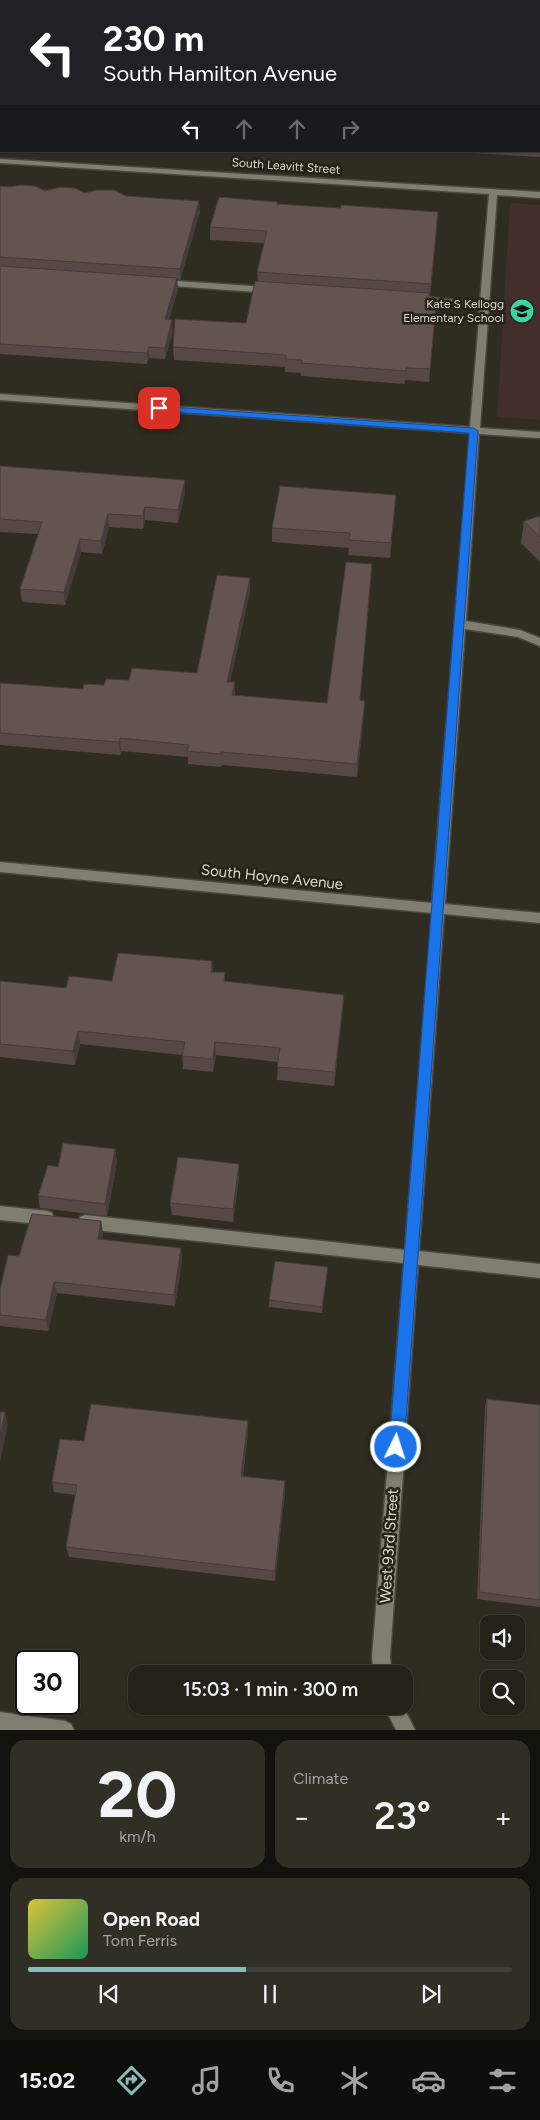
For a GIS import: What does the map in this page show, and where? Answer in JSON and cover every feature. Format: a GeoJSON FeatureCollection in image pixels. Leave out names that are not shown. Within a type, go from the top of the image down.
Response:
{"type":"FeatureCollection","features":[{"type":"Feature","properties":{"kind":"street","name":"South Leavitt Street"},"geometry":{"type":"LineString","coordinates":[[0,161],[540,195]]}},
{"type":"Feature","properties":{"kind":"street","name":"West 93rd Street"},"geometry":{"type":"LineString","coordinates":[[382,1665],[410,1256],[492,192]]}},
{"type":"Feature","properties":{"kind":"street"},"geometry":{"type":"LineString","coordinates":[[148,282],[276,291]]}},
{"type":"Feature","properties":{"kind":"street"},"geometry":{"type":"LineString","coordinates":[[414,300],[484,305]]}},
{"type":"Feature","properties":{"kind":"street"},"geometry":{"type":"LineString","coordinates":[[0,397],[540,435]]}},
{"type":"Feature","properties":{"kind":"street"},"geometry":{"type":"LineString","coordinates":[[459,624],[520,634],[540,642]]}},
{"type":"Feature","properties":{"kind":"street","name":"South Hoyne Avenue"},"geometry":{"type":"LineString","coordinates":[[0,867],[540,918]]}},
{"type":"Feature","properties":{"kind":"street"},"geometry":{"type":"LineString","coordinates":[[0,1213],[540,1271]]}},
{"type":"Feature","properties":{"kind":"street"},"geometry":{"type":"LineString","coordinates":[[397,1715],[406,1730]]}},
{"type":"Feature","properties":{"kind":"street"},"geometry":{"type":"LineString","coordinates":[[0,1721],[65,1730]]}},
{"type":"Feature","properties":{"kind":"shaded area","name":"Kate S Kellogg Elementary School"},"geometry":{"type":"Polygon","coordinates":[[[510,203],[540,205],[540,420],[497,417],[510,203]]]}},
{"type":"Feature","properties":{"kind":"building"},"geometry":{"type":"Polygon","coordinates":[[[0,186],[35,186],[45,191],[60,187],[75,188],[84,193],[97,190],[114,190],[126,196],[199,201],[180,269],[0,257],[0,186]]]}},
{"type":"Feature","properties":{"kind":"building"},"geometry":{"type":"Polygon","coordinates":[[[219,197],[277,202],[277,204],[341,208],[341,205],[438,212],[431,284],[257,272],[267,231],[210,227],[219,197]]]}},
{"type":"Feature","properties":{"kind":"building"},"geometry":{"type":"Polygon","coordinates":[[[0,266],[177,278],[165,319],[172,320],[165,348],[149,347],[147,353],[0,344],[0,266]]]}},
{"type":"Feature","properties":{"kind":"building"},"geometry":{"type":"Polygon","coordinates":[[[255,281],[430,293],[429,296],[437,297],[430,369],[406,368],[406,371],[301,363],[302,360],[285,359],[286,355],[173,347],[175,319],[246,323],[255,281]]]}},
{"type":"Feature","properties":{"kind":"building"},"geometry":{"type":"Polygon","coordinates":[[[0,466],[185,480],[178,510],[145,507],[143,516],[108,514],[101,541],[80,539],[64,592],[20,589],[42,522],[0,519],[0,466]]]}},
{"type":"Feature","properties":{"kind":"building"},"geometry":{"type":"Polygon","coordinates":[[[280,486],[396,495],[391,543],[349,540],[350,533],[272,528],[280,486]]]}},
{"type":"Feature","properties":{"kind":"building"},"geometry":{"type":"Polygon","coordinates":[[[540,516],[540,537],[524,521],[540,516]]]}},
{"type":"Feature","properties":{"kind":"building"},"geometry":{"type":"Polygon","coordinates":[[[346,562],[372,564],[360,700],[365,701],[357,764],[221,752],[221,754],[187,751],[189,745],[120,738],[119,742],[0,733],[0,683],[83,689],[84,684],[104,685],[106,679],[129,680],[132,668],[197,673],[217,575],[250,578],[227,682],[235,682],[232,695],[327,703],[346,562]]]}},
{"type":"Feature","properties":{"kind":"building"},"geometry":{"type":"Polygon","coordinates":[[[118,953],[212,961],[211,972],[225,972],[224,981],[344,995],[335,1072],[277,1067],[280,1048],[215,1042],[213,1059],[182,1056],[185,1042],[78,1031],[73,1051],[0,1044],[0,981],[66,988],[69,976],[112,981],[118,953]]]}},
{"type":"Feature","properties":{"kind":"building"},"geometry":{"type":"Polygon","coordinates":[[[63,1143],[115,1149],[105,1204],[38,1196],[48,1165],[58,1167],[63,1143]]]}},
{"type":"Feature","properties":{"kind":"building"},"geometry":{"type":"Polygon","coordinates":[[[178,1157],[239,1164],[233,1209],[170,1203],[178,1157]]]}},
{"type":"Feature","properties":{"kind":"building"},"geometry":{"type":"Polygon","coordinates":[[[32,1214],[101,1221],[98,1239],[181,1248],[174,1295],[54,1282],[46,1320],[0,1315],[0,1289],[8,1255],[19,1256],[32,1214]]]}},
{"type":"Feature","properties":{"kind":"building"},"geometry":{"type":"Polygon","coordinates":[[[275,1261],[328,1267],[322,1307],[269,1300],[275,1261]]]}},
{"type":"Feature","properties":{"kind":"building"},"geometry":{"type":"Polygon","coordinates":[[[487,1399],[540,1405],[540,1600],[479,1592],[487,1399]]]}},
{"type":"Feature","properties":{"kind":"building"},"geometry":{"type":"Polygon","coordinates":[[[91,1404],[248,1421],[241,1476],[285,1481],[275,1571],[66,1547],[77,1485],[52,1482],[60,1439],[84,1441],[91,1404]]]}},
{"type":"Feature","properties":{"kind":"building"},"geometry":{"type":"Polygon","coordinates":[[[0,1412],[5,1412],[0,1436],[0,1412]]]}},
{"type":"Feature","properties":{"kind":"place","name":"Kate S Kellogg Elementary School"},"geometry":{"type":"Point","coordinates":[522,311]}},
{"type":"Feature","properties":{"kind":"route"},"geometry":{"type":"LineString","coordinates":[[159,408],[473,431],[396,1447]]}}]}
